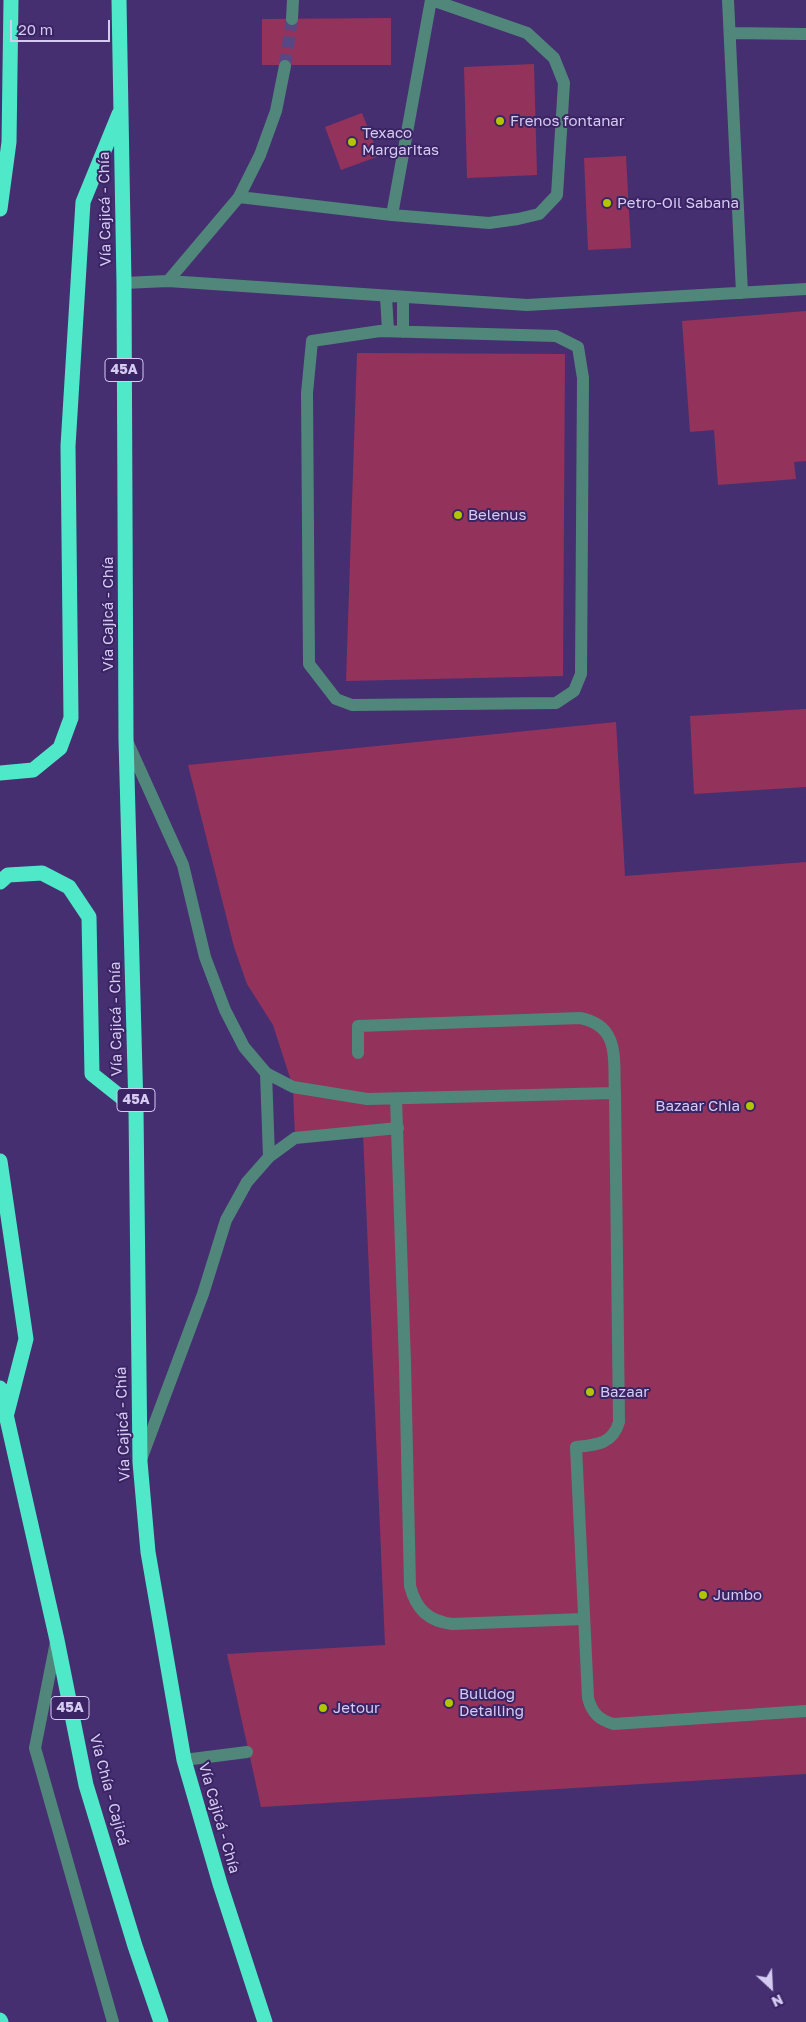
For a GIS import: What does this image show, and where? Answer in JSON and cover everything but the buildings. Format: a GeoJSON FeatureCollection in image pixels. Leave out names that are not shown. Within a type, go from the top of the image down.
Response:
{"type":"FeatureCollection","features":[{"type":"Feature","properties":{"kind":"highway"},"geometry":{"type":"LineString","coordinates":[[0,209],[9,142],[11,0]]}},
{"type":"Feature","properties":{"kind":"highway","name":"Vía Cajicá - Chía"},"geometry":{"type":"LineString","coordinates":[[119,0],[124,283],[126,739],[136,1108],[140,1462],[148,1552],[184,1760],[220,1884],[265,2022]]}},
{"type":"Feature","properties":{"kind":"highway"},"geometry":{"type":"LineString","coordinates":[[0,773],[32,770],[60,748],[71,718],[68,446],[83,202],[122,109]]}},
{"type":"Feature","properties":{"kind":"highway"},"geometry":{"type":"LineString","coordinates":[[0,882],[8,875],[42,873],[69,887],[88,917],[92,1074],[136,1108]]}},
{"type":"Feature","properties":{"kind":"highway"},"geometry":{"type":"LineString","coordinates":[[0,1160],[26,1339],[7,1415]]}},
{"type":"Feature","properties":{"kind":"highway","name":"Vía Chía - Cajicá"},"geometry":{"type":"LineString","coordinates":[[0,1388],[57,1640],[86,1785],[134,1946],[161,2022]]}},
{"type":"Feature","properties":{"kind":"street"},"geometry":{"type":"LineString","coordinates":[[292,18],[293,0]]}},
{"type":"Feature","properties":{"kind":"street"},"geometry":{"type":"LineString","coordinates":[[239,197],[392,215],[489,223],[538,214],[558,195],[564,83],[554,58],[527,33],[432,0],[392,215]]}},
{"type":"Feature","properties":{"kind":"street"},"geometry":{"type":"LineString","coordinates":[[728,0],[742,293]]}},
{"type":"Feature","properties":{"kind":"street"},"geometry":{"type":"LineString","coordinates":[[730,33],[806,34]]}},
{"type":"Feature","properties":{"kind":"street"},"geometry":{"type":"LineString","coordinates":[[168,281],[239,197],[260,156],[276,112],[285,66]]}},
{"type":"Feature","properties":{"kind":"street"},"geometry":{"type":"LineString","coordinates":[[124,283],[168,281],[527,305],[806,289]]}},
{"type":"Feature","properties":{"kind":"street"},"geometry":{"type":"LineString","coordinates":[[386,296],[388,331]]}},
{"type":"Feature","properties":{"kind":"street"},"geometry":{"type":"LineString","coordinates":[[403,297],[403,332]]}},
{"type":"Feature","properties":{"kind":"street"},"geometry":{"type":"LineString","coordinates":[[388,331],[403,332],[556,336],[578,347],[583,378],[581,674],[574,691],[556,703],[352,705],[336,699],[309,664],[307,393],[312,341],[388,331]]}},
{"type":"Feature","properties":{"kind":"street"},"geometry":{"type":"LineString","coordinates":[[126,739],[182,865],[205,957],[225,1010],[244,1047],[266,1074],[293,1087],[367,1099],[396,1100],[615,1093]]}},
{"type":"Feature","properties":{"kind":"street"},"geometry":{"type":"LineString","coordinates":[[358,1053],[358,1026],[580,1018],[600,1024],[612,1040],[615,1093],[619,1422],[612,1437],[605,1442],[576,1447],[588,1698],[596,1716],[604,1722],[614,1724],[806,1711]]}},
{"type":"Feature","properties":{"kind":"street"},"geometry":{"type":"LineString","coordinates":[[266,1074],[269,1158]]}},
{"type":"Feature","properties":{"kind":"street"},"geometry":{"type":"LineString","coordinates":[[396,1100],[410,1586],[413,1598],[419,1609],[428,1617],[439,1622],[452,1624],[583,1619]]}},
{"type":"Feature","properties":{"kind":"street"},"geometry":{"type":"LineString","coordinates":[[140,1462],[203,1294],[226,1220],[247,1182],[269,1158],[295,1138],[398,1128]]}},
{"type":"Feature","properties":{"kind":"street"},"geometry":{"type":"LineString","coordinates":[[57,1640],[35,1748],[113,2022]]}},
{"type":"Feature","properties":{"kind":"street"},"geometry":{"type":"LineString","coordinates":[[184,1760],[247,1752]]}},
{"type":"Feature","properties":{"kind":"tunnel"},"geometry":{"type":"LineString","coordinates":[[285,66],[292,19]]}},
{"type":"Feature","properties":{"kind":"place","name":"Frenos fontanar"},"geometry":{"type":"Point","coordinates":[500,121]}},
{"type":"Feature","properties":{"kind":"place","name":"Texaco Margaritas"},"geometry":{"type":"Point","coordinates":[352,142]}},
{"type":"Feature","properties":{"kind":"place","name":"Petro-Oil Sabana"},"geometry":{"type":"Point","coordinates":[607,203]}},
{"type":"Feature","properties":{"kind":"place","name":"Belenus"},"geometry":{"type":"Point","coordinates":[458,515]}},
{"type":"Feature","properties":{"kind":"place","name":"Bazaar Chia"},"geometry":{"type":"Point","coordinates":[750,1106]}},
{"type":"Feature","properties":{"kind":"place","name":"Bazaar"},"geometry":{"type":"Point","coordinates":[590,1392]}},
{"type":"Feature","properties":{"kind":"place","name":"Jumbo"},"geometry":{"type":"Point","coordinates":[703,1595]}},
{"type":"Feature","properties":{"kind":"place","name":"Bulldog Detailing"},"geometry":{"type":"Point","coordinates":[449,1703]}},
{"type":"Feature","properties":{"kind":"place","name":"Jetour"},"geometry":{"type":"Point","coordinates":[323,1708]}}]}
